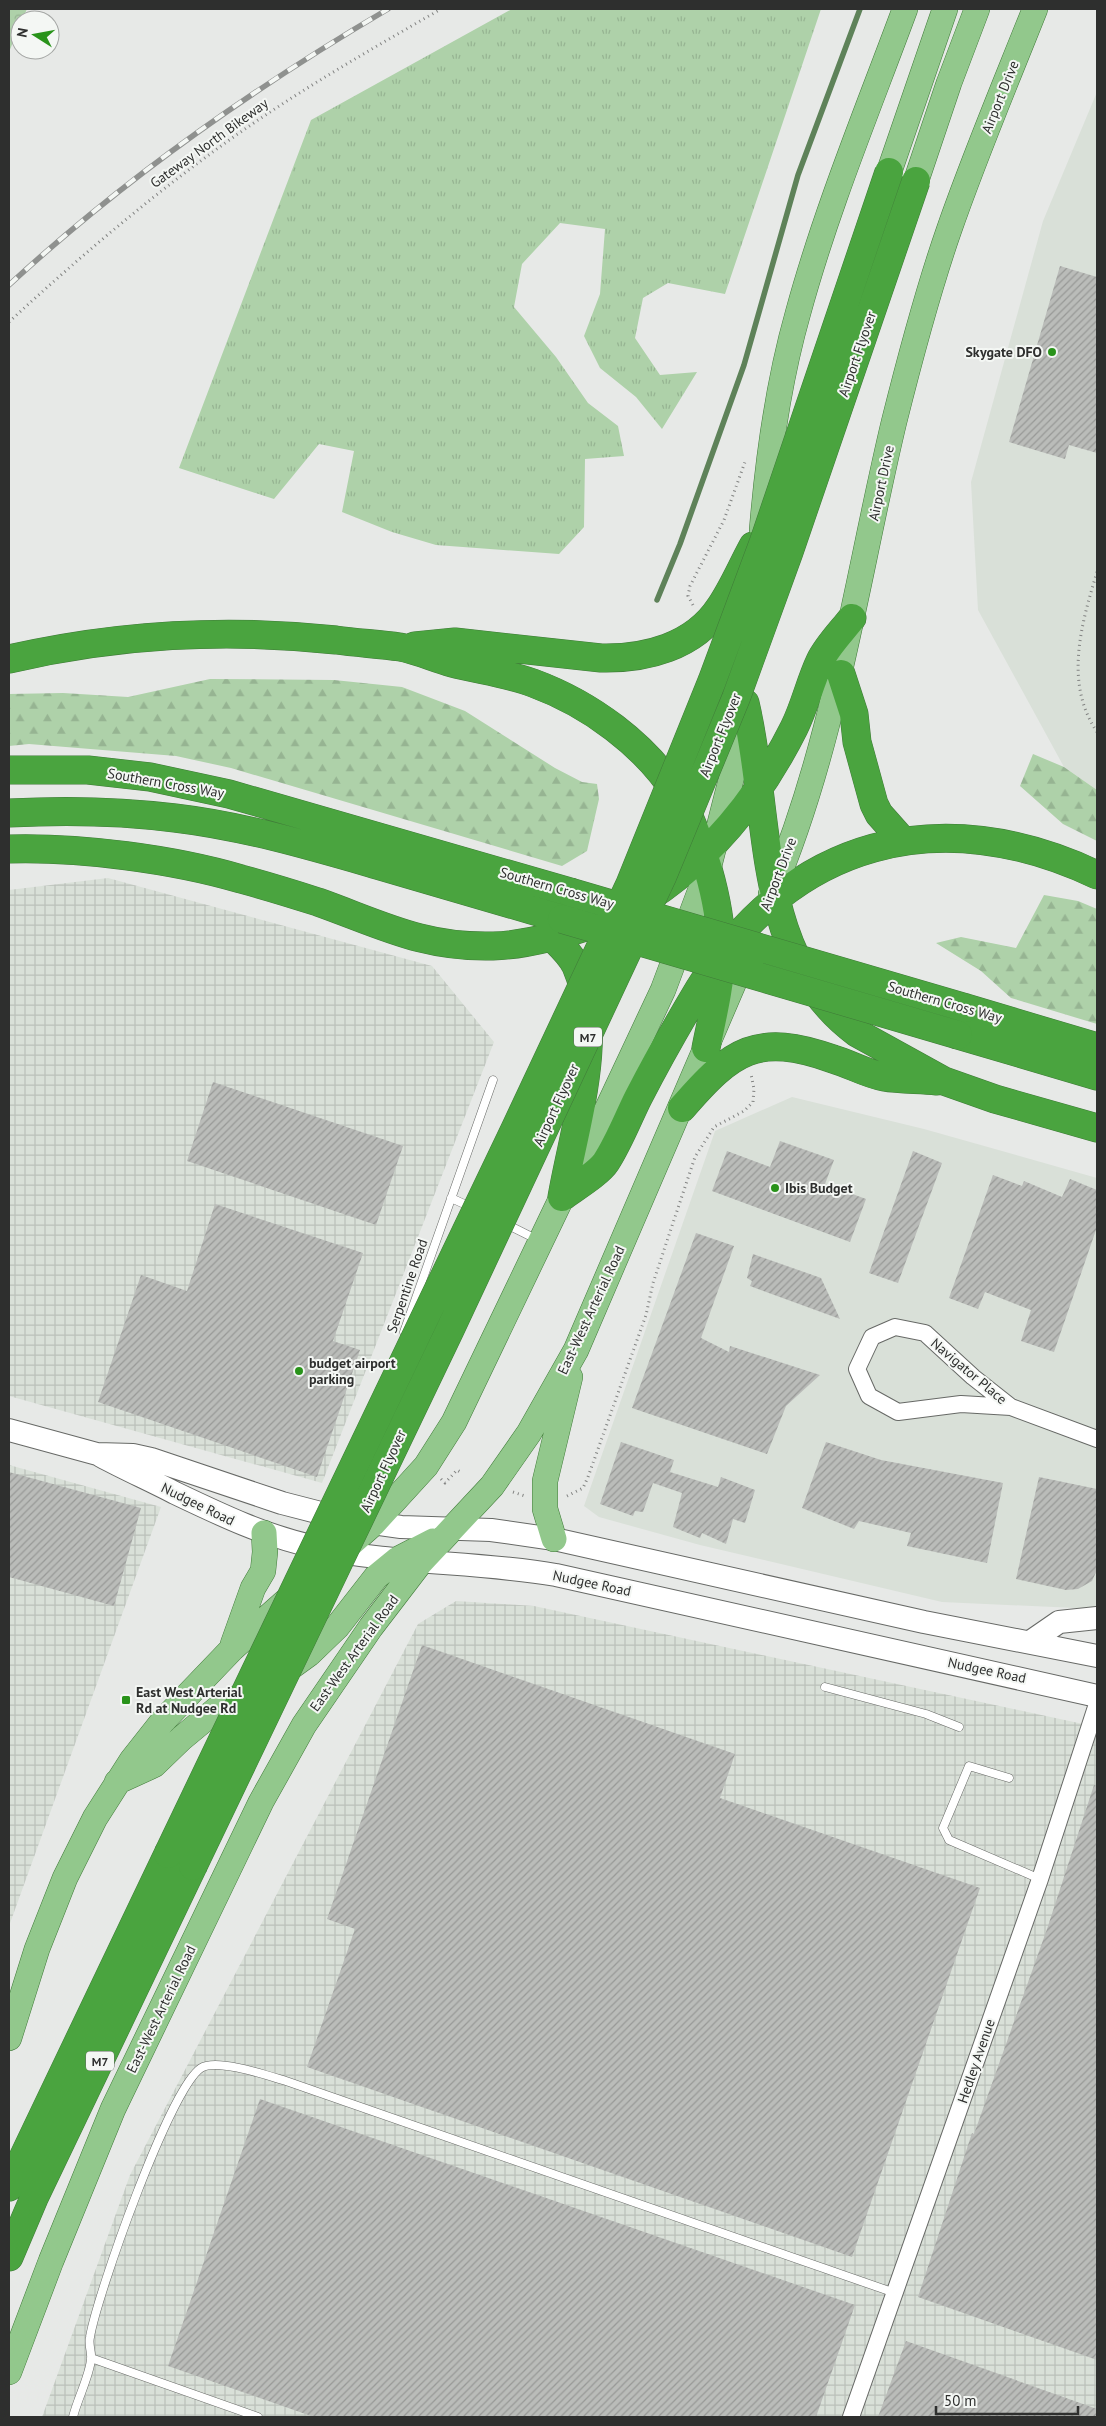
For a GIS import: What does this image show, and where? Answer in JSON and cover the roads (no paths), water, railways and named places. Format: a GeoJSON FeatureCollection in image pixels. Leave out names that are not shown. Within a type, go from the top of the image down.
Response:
{"type":"FeatureCollection","features":[{"type":"Feature","properties":{"kind":"highway","name":"Airport Flyover"},"geometry":{"type":"LineString","coordinates":[[9,2187],[630,884],[712,681],[764,541],[889,172]]}},
{"type":"Feature","properties":{"kind":"highway","name":"Airport Flyover"},"geometry":{"type":"LineString","coordinates":[[9,2257],[34,2198],[450,1330],[614,984],[663,875],[736,698],[790,552],[916,181]]}},
{"type":"Feature","properties":{"kind":"highway"},"geometry":{"type":"LineString","coordinates":[[401,648],[455,642],[601,658],[618,658],[652,653],[678,643],[708,622],[719,608],[761,531]]}},
{"type":"Feature","properties":{"kind":"highway"},"geometry":{"type":"LineString","coordinates":[[9,849],[82,851],[153,861],[239,878],[317,902],[394,932],[440,943],[494,946],[552,937],[603,921],[641,903],[709,855],[758,788],[794,728],[820,660],[852,618]]}},
{"type":"Feature","properties":{"kind":"highway"},"geometry":{"type":"LineString","coordinates":[[9,659],[54,649],[117,639],[179,634],[282,635],[401,648],[453,663],[508,674],[533,683],[572,700],[596,715],[626,738],[669,784],[709,855],[719,919],[732,959]]}},
{"type":"Feature","properties":{"kind":"highway"},"geometry":{"type":"LineString","coordinates":[[841,674],[854,714],[856,742],[874,804],[879,814],[903,841]]}},
{"type":"Feature","properties":{"kind":"highway"},"geometry":{"type":"LineString","coordinates":[[744,703],[752,735],[772,897],[800,969],[833,1013],[857,1034],[944,1081],[995,1099],[1097,1128]]}},
{"type":"Feature","properties":{"kind":"highway","name":"Southern Cross Way"},"geometry":{"type":"LineString","coordinates":[[9,770],[88,770],[150,778],[258,802],[1097,1047]]}},
{"type":"Feature","properties":{"kind":"highway","name":"Southern Cross Way"},"geometry":{"type":"LineString","coordinates":[[9,813],[53,811],[115,813],[184,819],[236,828],[312,846],[1097,1076]]}},
{"type":"Feature","properties":{"kind":"highway"},"geometry":{"type":"LineString","coordinates":[[706,1048],[742,929],[772,897],[828,865],[857,854],[903,841],[947,839],[1007,843],[1072,863],[1097,875]]}},
{"type":"Feature","properties":{"kind":"highway"},"geometry":{"type":"LineString","coordinates":[[552,937],[567,952],[576,965],[586,1001],[585,1080],[576,1130],[570,1147],[562,1197]]}},
{"type":"Feature","properties":{"kind":"highway"},"geometry":{"type":"LineString","coordinates":[[562,1197],[606,1163],[640,1095],[699,989],[732,959]]}},
{"type":"Feature","properties":{"kind":"highway"},"geometry":{"type":"LineString","coordinates":[[682,1108],[716,1069],[747,1051],[770,1046],[794,1046],[883,1077],[944,1081]]}},
{"type":"Feature","properties":{"kind":"main road"},"geometry":{"type":"LineString","coordinates":[[9,2038],[37,1949],[62,1886],[80,1846],[117,1782],[162,1722],[232,1649],[373,1524],[426,1466],[454,1422],[562,1197],[586,1154],[663,990],[682,944],[734,768],[744,703],[771,441],[797,315],[823,234],[905,9]]}},
{"type":"Feature","properties":{"kind":"main road"},"geometry":{"type":"LineString","coordinates":[[889,172],[945,9]]}},
{"type":"Feature","properties":{"kind":"main road"},"geometry":{"type":"LineString","coordinates":[[916,181],[949,83],[977,9]]}},
{"type":"Feature","properties":{"kind":"main road","name":"Airport Drive"},"geometry":{"type":"LineString","coordinates":[[772,897],[808,791],[841,674],[894,425],[932,284],[969,177],[1035,9]]}},
{"type":"Feature","properties":{"kind":"main road","name":"East-West Arterial Road"},"geometry":{"type":"LineString","coordinates":[[9,2372],[51,2261],[113,2110],[261,1802],[323,1694],[371,1627],[409,1561],[453,1529],[494,1483],[529,1433],[576,1350],[682,1108],[706,1048]]}},
{"type":"Feature","properties":{"kind":"main road"},"geometry":{"type":"LineString","coordinates":[[554,1539],[544,1496],[548,1468],[576,1350]]}},
{"type":"Feature","properties":{"kind":"main road","name":"Nudgee Road"},"geometry":{"type":"LineString","coordinates":[[9,1430],[97,1454],[218,1514],[264,1533],[318,1548],[409,1561],[498,1566],[556,1575],[1097,1696]]}},
{"type":"Feature","properties":{"kind":"main road","name":"Nudgee Road"},"geometry":{"type":"LineString","coordinates":[[97,1454],[133,1455],[200,1474],[282,1503],[329,1516],[373,1524],[491,1530],[554,1539],[924,1622],[1097,1656]]}},
{"type":"Feature","properties":{"kind":"main road"},"geometry":{"type":"LineString","coordinates":[[232,1649],[253,1588],[262,1571],[265,1552],[264,1533]]}},
{"type":"Feature","properties":{"kind":"main road"},"geometry":{"type":"LineString","coordinates":[[117,1782],[154,1765],[217,1709],[280,1674],[309,1654],[336,1626],[376,1577],[409,1561]]}},
{"type":"Feature","properties":{"kind":"main road"},"geometry":{"type":"LineString","coordinates":[[1030,1642],[1059,1622],[1097,1618]]}},
{"type":"Feature","properties":{"kind":"street","name":"Navigator Place"},"geometry":{"type":"LineString","coordinates":[[1011,1407],[973,1377],[925,1333],[894,1327],[872,1337],[857,1369],[869,1396],[898,1412],[960,1404],[1011,1407],[1097,1439]]}},
{"type":"Feature","properties":{"kind":"street","name":"Hedley Avenue"},"geometry":{"type":"LineString","coordinates":[[851,2417],[1040,1879],[1097,1704]]}},
{"type":"Feature","properties":{"kind":"lane","name":"Serpentine Road"},"geometry":{"type":"LineString","coordinates":[[402,1337],[493,1080]]}},
{"type":"Feature","properties":{"kind":"lane"},"geometry":{"type":"LineString","coordinates":[[451,1198],[486,1214]]}},
{"type":"Feature","properties":{"kind":"lane"},"geometry":{"type":"LineString","coordinates":[[494,1218],[542,1242]]}},
{"type":"Feature","properties":{"kind":"lane"},"geometry":{"type":"LineString","coordinates":[[376,1412],[392,1365]]}},
{"type":"Feature","properties":{"kind":"lane"},"geometry":{"type":"LineString","coordinates":[[825,1687],[926,1714],[959,1727]]}},
{"type":"Feature","properties":{"kind":"lane"},"geometry":{"type":"LineString","coordinates":[[1010,1778],[969,1766],[943,1828],[949,1840],[1040,1879]]}},
{"type":"Feature","properties":{"kind":"lane"},"geometry":{"type":"LineString","coordinates":[[73,2417],[91,2358],[88,2348],[102,2290],[135,2197],[184,2091],[196,2072],[207,2065],[236,2068],[286,2081],[895,2293]]}},
{"type":"Feature","properties":{"kind":"lane"},"geometry":{"type":"LineString","coordinates":[[91,2358],[258,2417]]}},
{"type":"Feature","properties":{"kind":"waterway"},"geometry":{"type":"LineString","coordinates":[[657,600],[680,544],[744,365],[798,175],[860,9]]}},
{"type":"Feature","properties":{"kind":"railway"},"geometry":{"type":"LineString","coordinates":[[9,285],[98,208],[191,137],[337,39],[388,9]]}},
{"type":"Feature","properties":{"kind":"place","name":"Skygate DFO"},"geometry":{"type":"Point","coordinates":[1052,352]}},
{"type":"Feature","properties":{"kind":"place","name":"Ibis Budget"},"geometry":{"type":"Point","coordinates":[775,1188]}},
{"type":"Feature","properties":{"kind":"place","name":"budget airport parking"},"geometry":{"type":"Point","coordinates":[299,1371]}},
{"type":"Feature","properties":{"kind":"place","name":"East West Arterial Rd at Nudgee Rd"},"geometry":{"type":"Point","coordinates":[126,1700]}}]}
